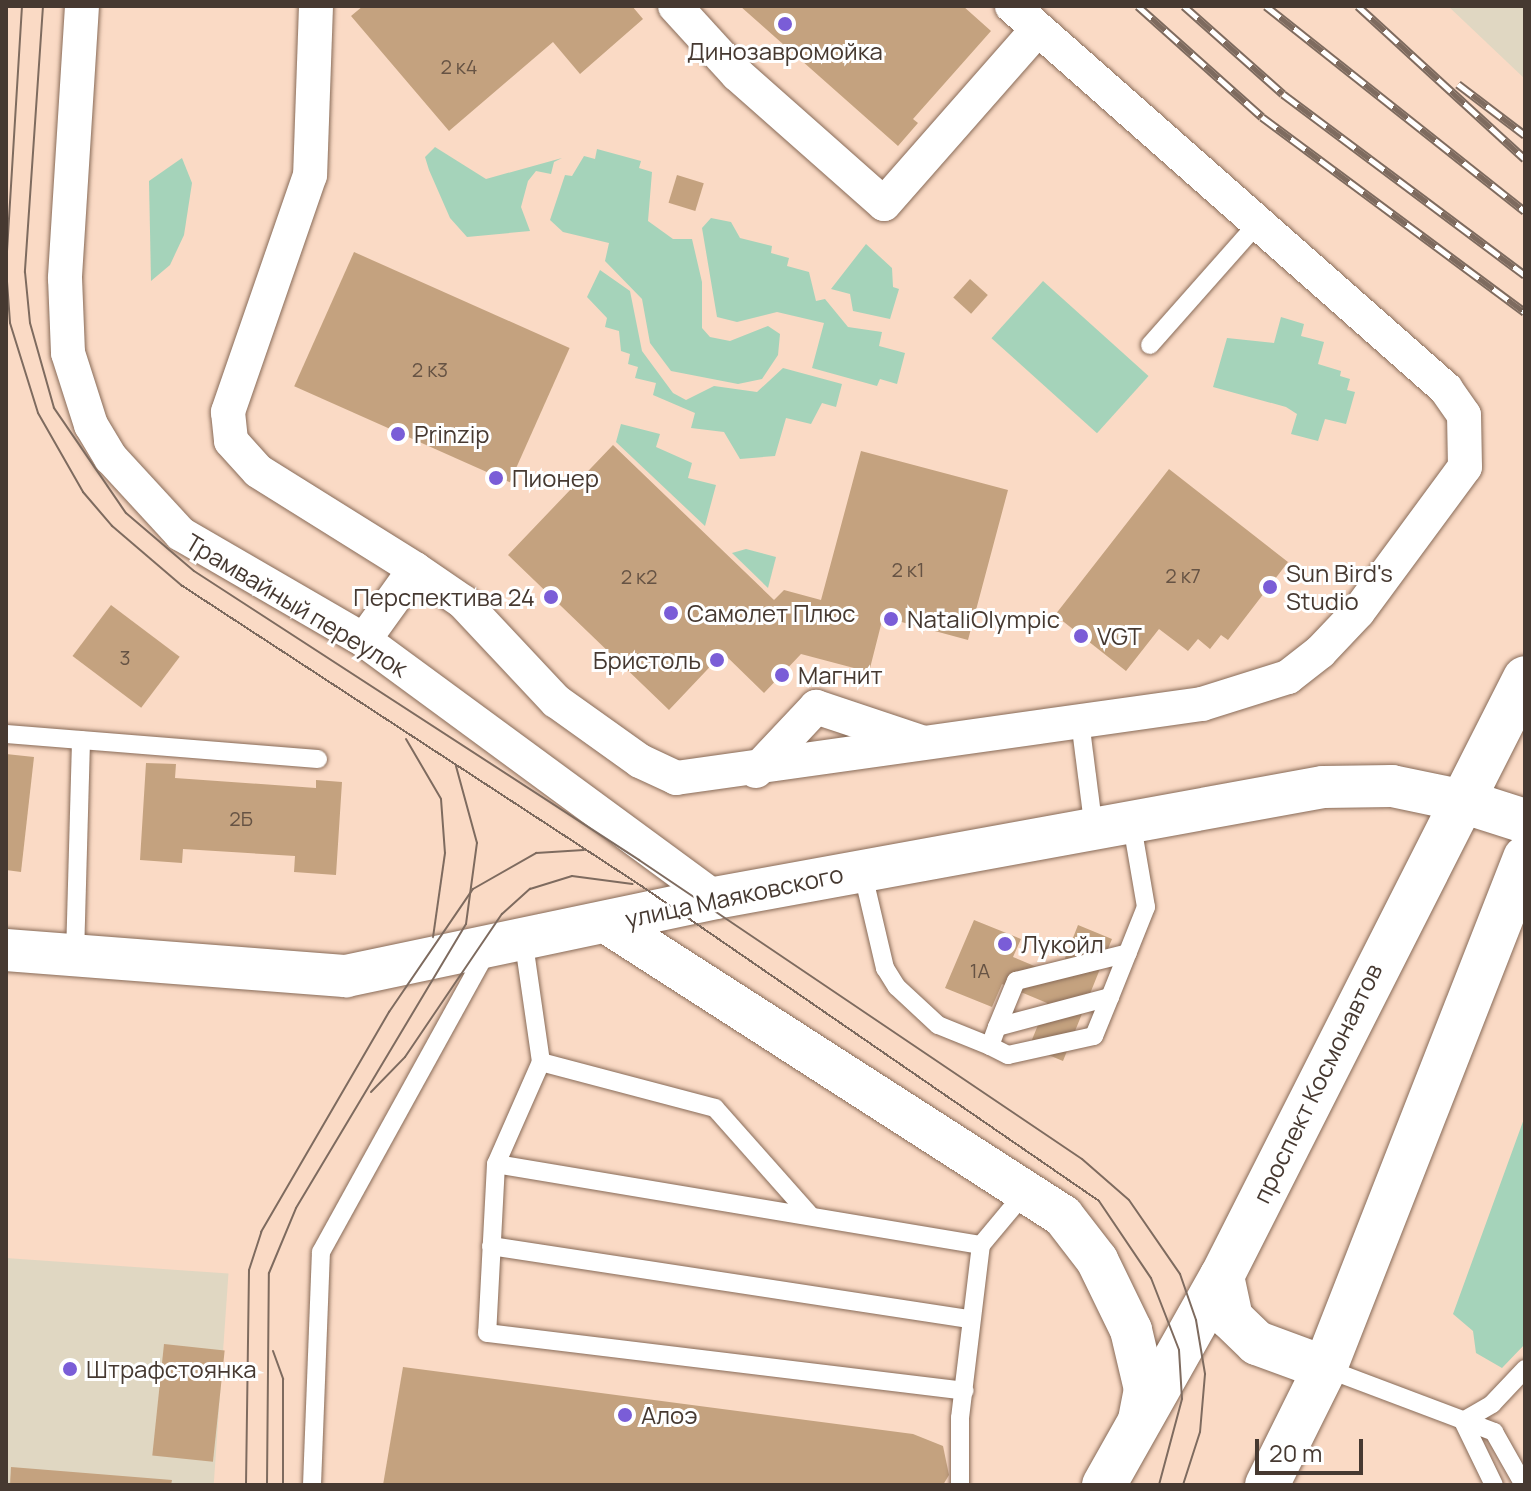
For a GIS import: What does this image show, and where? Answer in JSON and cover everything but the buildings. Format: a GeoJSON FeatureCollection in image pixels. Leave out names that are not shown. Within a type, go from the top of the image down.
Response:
{"type":"FeatureCollection","features":[{"type":"Feature","properties":{"kind":"main road","name":"проспект Космонавтов"},"geometry":{"type":"LineString","coordinates":[[1104,1485],[1222,1276],[1459,800],[1525,678]]}},
{"type":"Feature","properties":{"kind":"main road"},"geometry":{"type":"LineString","coordinates":[[1459,800],[1525,821]]}},
{"type":"Feature","properties":{"kind":"main road"},"geometry":{"type":"LineString","coordinates":[[1267,1485],[1325,1368],[1525,858]]}},
{"type":"Feature","properties":{"kind":"main road"},"geometry":{"type":"LineString","coordinates":[[1222,1276],[1231,1318],[1257,1343],[1325,1368]]}},
{"type":"Feature","properties":{"kind":"street","name":"Трамвайный переулок"},"geometry":{"type":"LineString","coordinates":[[82,6],[65,307],[68,353],[91,425],[111,458],[181,534],[364,640],[715,898]]}},
{"type":"Feature","properties":{"kind":"street"},"geometry":{"type":"LineString","coordinates":[[316,6],[310,175],[228,412],[231,441],[258,471],[463,602],[556,701],[640,761],[676,778],[756,771],[926,743],[1202,704],[1288,677],[1358,612],[1465,467],[1464,415],[1446,389],[1012,6]]}},
{"type":"Feature","properties":{"kind":"street"},"geometry":{"type":"LineString","coordinates":[[675,6],[737,74],[884,204],[1038,29]]}},
{"type":"Feature","properties":{"kind":"street"},"geometry":{"type":"LineString","coordinates":[[364,640],[415,569]]}},
{"type":"Feature","properties":{"kind":"street"},"geometry":{"type":"LineString","coordinates":[[756,771],[816,707],[926,743]]}},
{"type":"Feature","properties":{"kind":"street","name":"улица Маяковского"},"geometry":{"type":"LineString","coordinates":[[6,950],[346,976],[862,870],[1351,785],[1459,800]]}},
{"type":"Feature","properties":{"kind":"street"},"geometry":{"type":"LineString","coordinates":[[606,922],[1028,1188],[1080,1236],[1131,1330],[1144,1380],[1138,1425]]}},
{"type":"Feature","properties":{"kind":"lane"},"geometry":{"type":"LineString","coordinates":[[1150,345],[1258,223]]}},
{"type":"Feature","properties":{"kind":"lane"},"geometry":{"type":"LineString","coordinates":[[862,870],[885,968],[897,987],[938,1025],[1008,1055],[1094,1036],[1146,907],[1113,828],[1080,721]]}},
{"type":"Feature","properties":{"kind":"lane"},"geometry":{"type":"LineString","coordinates":[[6,734],[318,759]]}},
{"type":"Feature","properties":{"kind":"lane"},"geometry":{"type":"LineString","coordinates":[[75,956],[81,740]]}},
{"type":"Feature","properties":{"kind":"lane"},"geometry":{"type":"LineString","coordinates":[[507,941],[541,1062],[496,1164],[487,1333],[964,1391]]}},
{"type":"Feature","properties":{"kind":"lane"},"geometry":{"type":"LineString","coordinates":[[312,1485],[321,1252],[507,941]]}},
{"type":"Feature","properties":{"kind":"lane"},"geometry":{"type":"LineString","coordinates":[[990,1046],[1016,981],[1128,953]]}},
{"type":"Feature","properties":{"kind":"lane"},"geometry":{"type":"LineString","coordinates":[[997,1027],[1110,997]]}},
{"type":"Feature","properties":{"kind":"lane"},"geometry":{"type":"LineString","coordinates":[[541,1062],[715,1108],[810,1215]]}},
{"type":"Feature","properties":{"kind":"lane"},"geometry":{"type":"LineString","coordinates":[[496,1164],[981,1245]]}},
{"type":"Feature","properties":{"kind":"lane"},"geometry":{"type":"LineString","coordinates":[[960,1485],[969,1319],[981,1245],[1028,1188]]}},
{"type":"Feature","properties":{"kind":"lane"},"geometry":{"type":"LineString","coordinates":[[491,1246],[969,1319]]}},
{"type":"Feature","properties":{"kind":"lane"},"geometry":{"type":"LineString","coordinates":[[1325,1368],[1494,1432],[1524,1485]]}},
{"type":"Feature","properties":{"kind":"lane"},"geometry":{"type":"LineString","coordinates":[[1463,1421],[1492,1404],[1525,1369]]}},
{"type":"Feature","properties":{"kind":"lane"},"geometry":{"type":"LineString","coordinates":[[1463,1421],[1494,1485]]}},
{"type":"Feature","properties":{"kind":"shaded area"},"geometry":{"type":"Polygon","coordinates":[[[1448,6],[1525,6],[1525,79],[1448,6]]]}},
{"type":"Feature","properties":{"kind":"shaded area"},"geometry":{"type":"Polygon","coordinates":[[[6,1258],[228,1274],[214,1485],[6,1485],[6,1258]]]}},
{"type":"Feature","properties":{"kind":"green space"},"geometry":{"type":"Polygon","coordinates":[[[435,147],[486,179],[562,158],[554,162],[551,174],[536,171],[528,181],[521,207],[530,231],[467,237],[450,218],[429,170],[425,157],[435,147]]]}},
{"type":"Feature","properties":{"kind":"green space"},"geometry":{"type":"Polygon","coordinates":[[[597,149],[641,161],[639,168],[652,172],[648,221],[673,239],[692,239],[702,282],[702,328],[710,337],[730,341],[768,326],[780,334],[778,355],[762,379],[738,384],[671,371],[650,343],[642,299],[605,261],[609,243],[563,232],[550,220],[565,175],[572,176],[584,156],[595,159],[597,149]]]}},
{"type":"Feature","properties":{"kind":"green space"},"geometry":{"type":"Polygon","coordinates":[[[182,158],[192,183],[184,235],[170,265],[151,281],[149,181],[182,158]]]}},
{"type":"Feature","properties":{"kind":"green space"},"geometry":{"type":"Polygon","coordinates":[[[711,218],[731,222],[740,238],[772,246],[771,253],[789,258],[787,266],[809,272],[816,301],[825,299],[848,327],[882,332],[879,346],[905,353],[897,384],[880,379],[877,386],[812,368],[824,323],[777,312],[737,322],[717,317],[702,228],[711,218]]]}},
{"type":"Feature","properties":{"kind":"green space"},"geometry":{"type":"Polygon","coordinates":[[[866,244],[892,268],[893,287],[899,289],[890,319],[853,311],[850,294],[831,289],[866,244]]]}},
{"type":"Feature","properties":{"kind":"green space"},"geometry":{"type":"Polygon","coordinates":[[[600,270],[630,291],[642,351],[673,393],[686,400],[714,386],[757,392],[783,368],[842,384],[836,407],[822,403],[811,424],[786,418],[775,456],[740,459],[724,432],[691,428],[695,413],[653,395],[656,383],[635,378],[638,367],[628,364],[630,354],[621,351],[619,331],[605,327],[607,318],[587,297],[600,270]]]}},
{"type":"Feature","properties":{"kind":"green space"},"geometry":{"type":"Polygon","coordinates":[[[1043,281],[1149,376],[1097,433],[991,338],[1043,281]]]}},
{"type":"Feature","properties":{"kind":"green space"},"geometry":{"type":"Polygon","coordinates":[[[1281,317],[1304,324],[1301,336],[1324,342],[1318,364],[1341,371],[1340,376],[1350,379],[1347,390],[1355,392],[1346,424],[1325,419],[1318,441],[1291,434],[1297,414],[1286,407],[1213,387],[1227,338],[1274,343],[1281,317]]]}},
{"type":"Feature","properties":{"kind":"green space"},"geometry":{"type":"Polygon","coordinates":[[[621,424],[660,434],[656,447],[692,463],[688,478],[716,485],[705,526],[616,442],[621,424]]]}},
{"type":"Feature","properties":{"kind":"green space"},"geometry":{"type":"Polygon","coordinates":[[[746,549],[776,557],[768,588],[732,553],[746,549]]]}},
{"type":"Feature","properties":{"kind":"green space"},"geometry":{"type":"Polygon","coordinates":[[[1525,1116],[1525,1344],[1502,1368],[1476,1353],[1473,1331],[1453,1314],[1525,1116]]]}},
{"type":"Feature","properties":{"kind":"tram line"},"geometry":{"type":"LineString","coordinates":[[22,6],[6,268],[10,323],[38,413],[83,492],[112,526],[181,585],[643,887],[1099,1201],[1151,1278],[1179,1350],[1182,1399],[1159,1485]]}},
{"type":"Feature","properties":{"kind":"tram line"},"geometry":{"type":"LineString","coordinates":[[43,6],[25,272],[30,323],[54,408],[126,513],[194,571],[639,860],[1082,1159],[1129,1200],[1180,1274],[1196,1320],[1205,1374],[1200,1432],[1183,1485]]}},
{"type":"Feature","properties":{"kind":"tram line"},"geometry":{"type":"LineString","coordinates":[[406,739],[441,799],[445,853],[433,937]]}},
{"type":"Feature","properties":{"kind":"tram line"},"geometry":{"type":"LineString","coordinates":[[267,1485],[269,1273],[296,1208],[466,924],[477,843],[456,766]]}},
{"type":"Feature","properties":{"kind":"tram line"},"geometry":{"type":"LineString","coordinates":[[246,1485],[249,1270],[261,1232],[389,1012],[473,889],[536,853],[584,850]]}},
{"type":"Feature","properties":{"kind":"tram line"},"geometry":{"type":"LineString","coordinates":[[371,1092],[405,1057],[502,914],[530,889],[572,876],[632,884]]}},
{"type":"Feature","properties":{"kind":"tram line"},"geometry":{"type":"LineString","coordinates":[[273,1351],[283,1379],[283,1485]]}},
{"type":"Feature","properties":{"kind":"railway"},"geometry":{"type":"LineString","coordinates":[[1138,6],[1262,117],[1525,312]]}},
{"type":"Feature","properties":{"kind":"railway"},"geometry":{"type":"LineString","coordinates":[[1184,6],[1283,94],[1525,275]]}},
{"type":"Feature","properties":{"kind":"railway"},"geometry":{"type":"LineString","coordinates":[[1266,6],[1525,211]]}},
{"type":"Feature","properties":{"kind":"railway"},"geometry":{"type":"LineString","coordinates":[[1358,6],[1525,159]]}},
{"type":"Feature","properties":{"kind":"railway"},"geometry":{"type":"LineString","coordinates":[[1458,84],[1525,135]]}},
{"type":"Feature","properties":{"kind":"place","name":"Динозавромойка"},"geometry":{"type":"Point","coordinates":[785,24]}},
{"type":"Feature","properties":{"kind":"place","name":"Prinzip"},"geometry":{"type":"Point","coordinates":[398,434]}},
{"type":"Feature","properties":{"kind":"place","name":"Пионер"},"geometry":{"type":"Point","coordinates":[496,478]}},
{"type":"Feature","properties":{"kind":"place","name":"Sun Bird's Studio"},"geometry":{"type":"Point","coordinates":[1270,587]}},
{"type":"Feature","properties":{"kind":"place","name":"Перспектива 24"},"geometry":{"type":"Point","coordinates":[551,597]}},
{"type":"Feature","properties":{"kind":"place","name":"Самолет Плюс"},"geometry":{"type":"Point","coordinates":[671,613]}},
{"type":"Feature","properties":{"kind":"place","name":"NataliOlympic"},"geometry":{"type":"Point","coordinates":[891,619]}},
{"type":"Feature","properties":{"kind":"place","name":"VGT"},"geometry":{"type":"Point","coordinates":[1081,636]}},
{"type":"Feature","properties":{"kind":"place","name":"Бристоль"},"geometry":{"type":"Point","coordinates":[717,660]}},
{"type":"Feature","properties":{"kind":"place","name":"Магнит"},"geometry":{"type":"Point","coordinates":[782,675]}},
{"type":"Feature","properties":{"kind":"place","name":"Лукойл"},"geometry":{"type":"Point","coordinates":[1005,944]}},
{"type":"Feature","properties":{"kind":"place","name":"Штрафстоянка"},"geometry":{"type":"Point","coordinates":[70,1369]}},
{"type":"Feature","properties":{"kind":"place","name":"Алоэ"},"geometry":{"type":"Point","coordinates":[625,1415]}}]}
